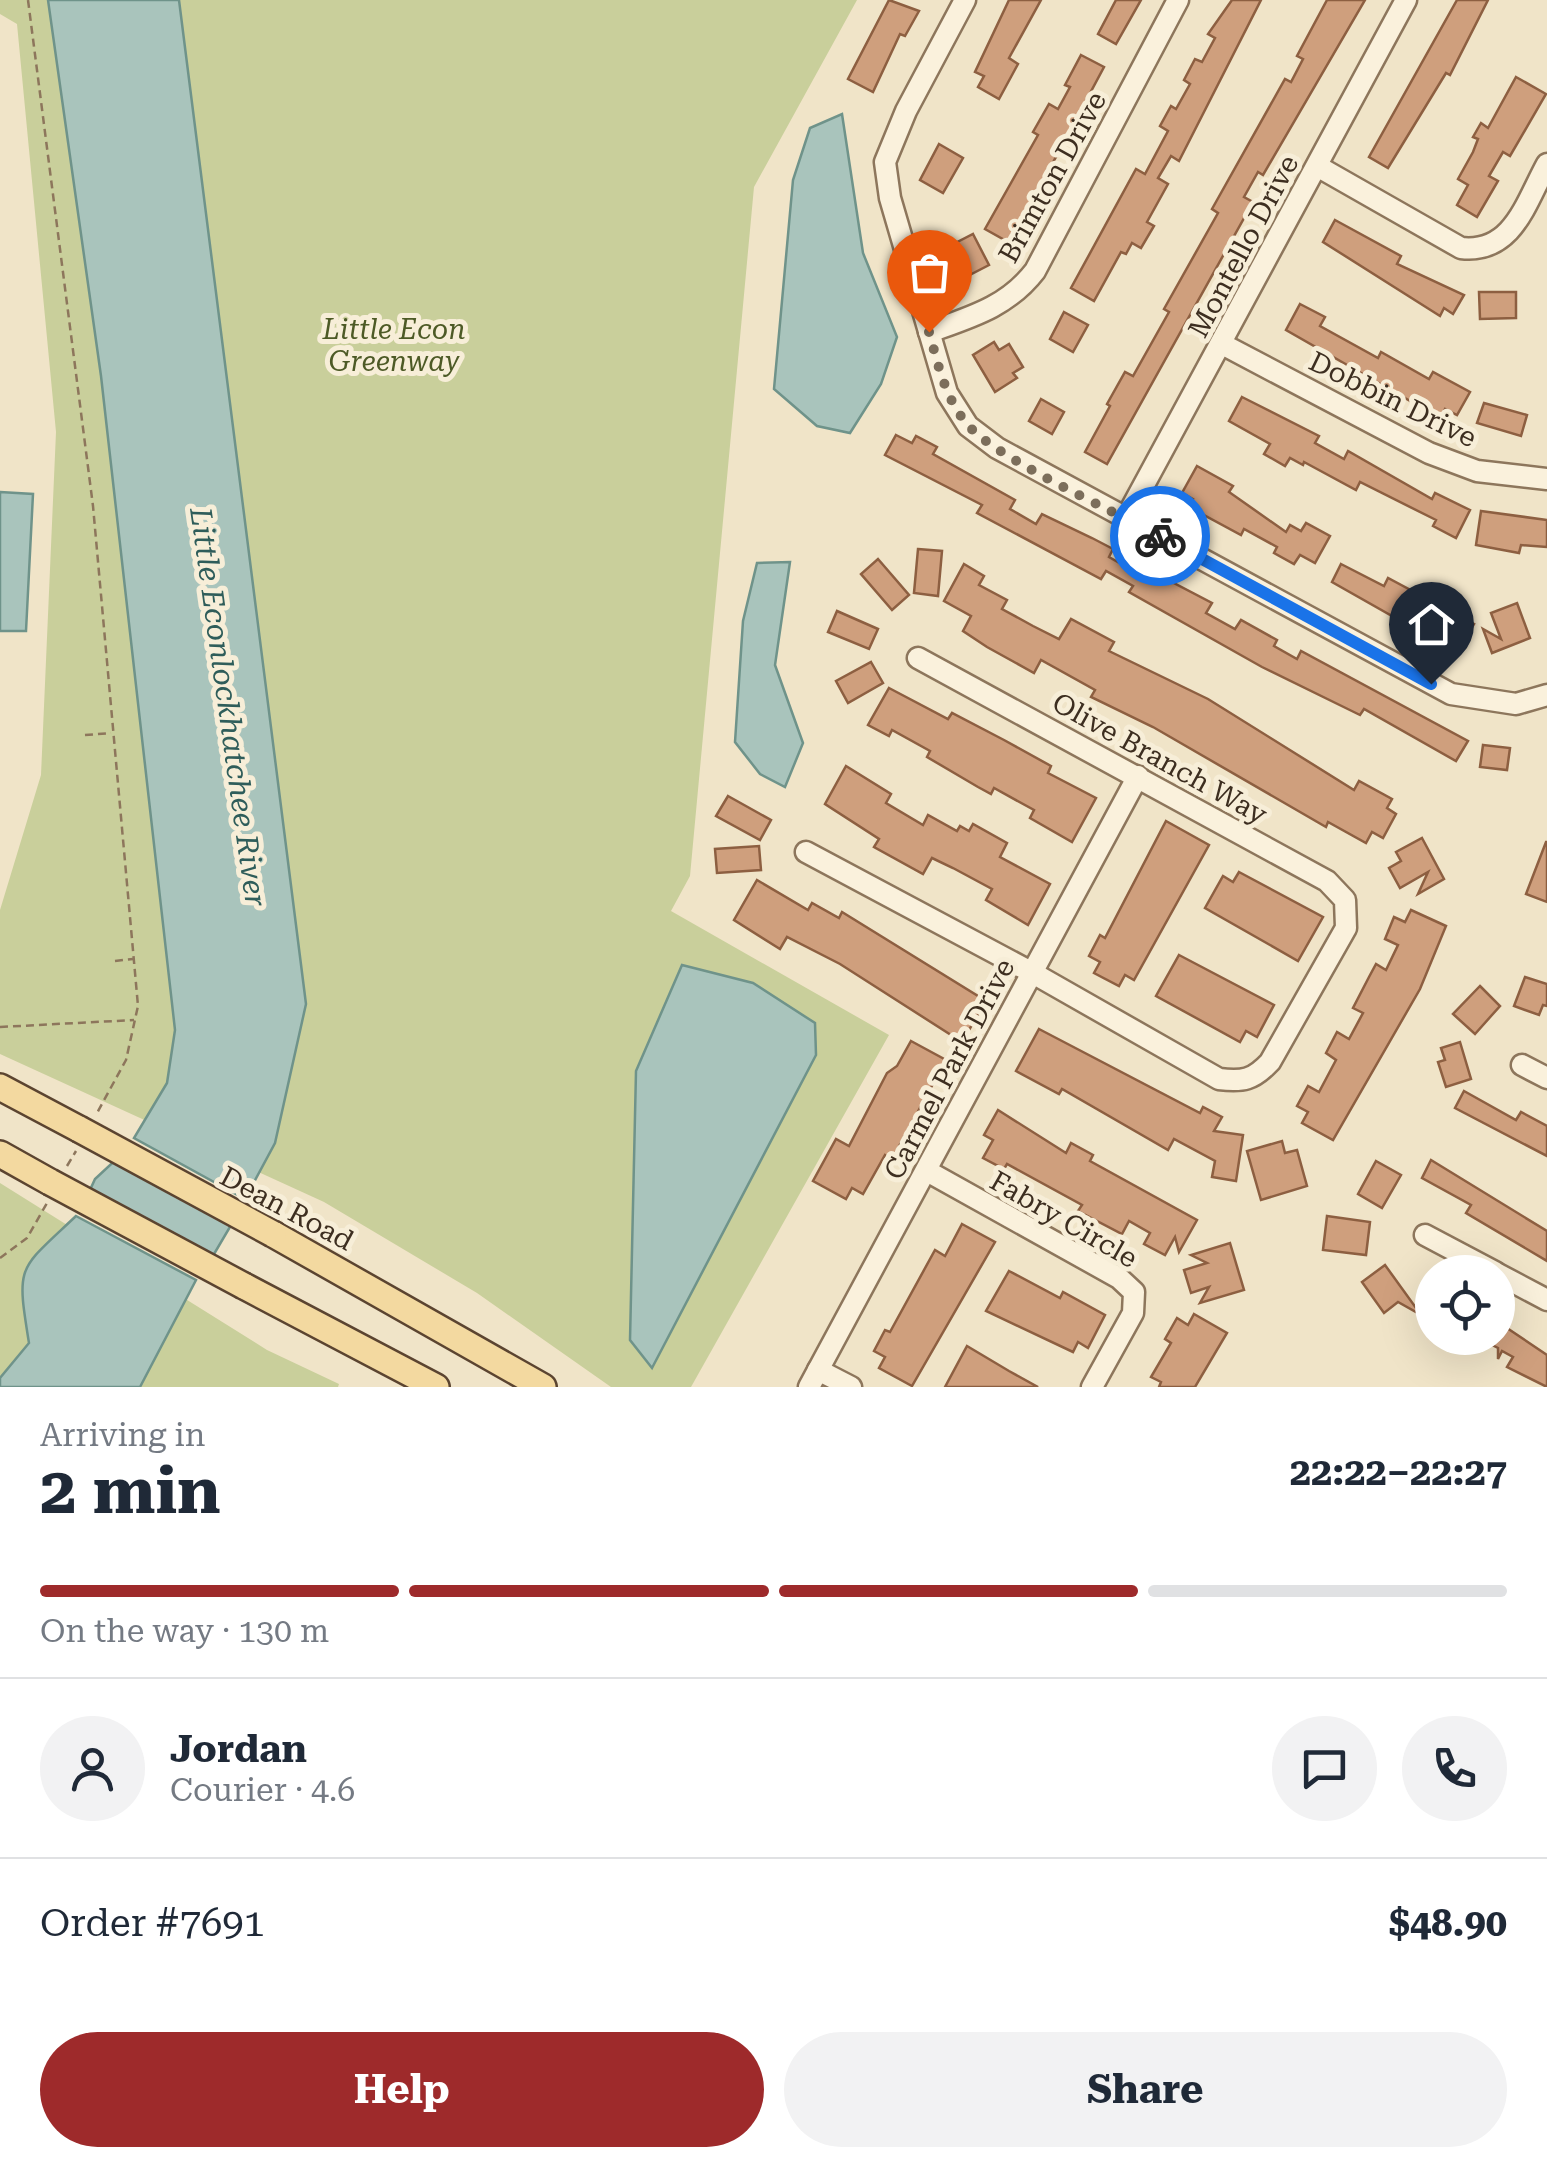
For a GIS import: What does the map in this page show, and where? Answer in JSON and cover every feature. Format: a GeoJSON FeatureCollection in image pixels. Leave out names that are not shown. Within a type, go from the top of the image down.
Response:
{"type":"FeatureCollection","features":[{"type":"Feature","properties":{"kind":"main road","name":"Dean Road"},"geometry":{"type":"LineString","coordinates":[[0,1087],[273,1234],[543,1387]]}},
{"type":"Feature","properties":{"kind":"main road"},"geometry":{"type":"LineString","coordinates":[[0,1154],[436,1387]]}},
{"type":"Feature","properties":{"kind":"street"},"geometry":{"type":"LineString","coordinates":[[965,0],[906,111],[885,162],[890,198],[947,393],[968,426],[997,448],[1451,694],[1516,704],[1547,695]]}},
{"type":"Feature","properties":{"kind":"street","name":"Brimton Drive"},"geometry":{"type":"LineString","coordinates":[[929,332],[994,309],[1019,291],[1035,271],[1178,0]]}},
{"type":"Feature","properties":{"kind":"street","name":"Montello Drive"},"geometry":{"type":"LineString","coordinates":[[1126,518],[1406,0]]}},
{"type":"Feature","properties":{"kind":"street"},"geometry":{"type":"LineString","coordinates":[[1317,166],[1462,248],[1478,250],[1496,246],[1510,232],[1547,164]]}},
{"type":"Feature","properties":{"kind":"street","name":"Dobbin Drive"},"geometry":{"type":"LineString","coordinates":[[1222,344],[1429,453],[1478,471],[1547,479]]}},
{"type":"Feature","properties":{"kind":"street","name":"Olive Branch Way"},"geometry":{"type":"LineString","coordinates":[[918,658],[1327,881],[1345,900],[1346,928],[1270,1062],[1255,1077],[1240,1082],[1219,1078],[1032,972]]}},
{"type":"Feature","properties":{"kind":"street","name":"Carmel Park Drive"},"geometry":{"type":"LineString","coordinates":[[814,1378],[1138,776]]}},
{"type":"Feature","properties":{"kind":"street"},"geometry":{"type":"LineString","coordinates":[[806,852],[1032,972]]}},
{"type":"Feature","properties":{"kind":"street"},"geometry":{"type":"LineString","coordinates":[[1522,1065],[1547,1078]]}},
{"type":"Feature","properties":{"kind":"street","name":"Fabry Circle"},"geometry":{"type":"LineString","coordinates":[[927,1171],[1120,1278],[1134,1292],[1133,1313],[1092,1387]]}},
{"type":"Feature","properties":{"kind":"street"},"geometry":{"type":"LineString","coordinates":[[1425,1235],[1462,1255]]}},
{"type":"Feature","properties":{"kind":"street"},"geometry":{"type":"LineString","coordinates":[[1515,1283],[1547,1300]]}},
{"type":"Feature","properties":{"kind":"street"},"geometry":{"type":"LineString","coordinates":[[814,1378],[850,1387]]}},
{"type":"Feature","properties":{"kind":"path"},"geometry":{"type":"LineString","coordinates":[[0,1258],[27,1238],[126,1060],[136,1020],[134,959],[89,468],[28,0]]}},
{"type":"Feature","properties":{"kind":"path"},"geometry":{"type":"LineString","coordinates":[[85,734],[113,732]]}},
{"type":"Feature","properties":{"kind":"path"},"geometry":{"type":"LineString","coordinates":[[116,961],[134,959]]}},
{"type":"Feature","properties":{"kind":"path"},"geometry":{"type":"LineString","coordinates":[[0,1027],[136,1020]]}},
{"type":"Feature","properties":{"kind":"green space","name":"Little Econ Greenway"},"geometry":{"type":"Polygon","coordinates":[[[0,0],[857,0],[754,187],[690,876],[671,911],[889,1035],[691,1387],[611,1387],[477,1293],[324,1202],[0,1054],[0,910],[41,775],[56,432],[17,24],[0,14],[0,0]]]}},
{"type":"Feature","properties":{"kind":"green space"},"geometry":{"type":"Polygon","coordinates":[[[0,1183],[267,1350],[339,1384],[338,1387],[0,1387],[0,1183]]]}},
{"type":"Feature","properties":{"kind":"water","name":"Little Econlockhatchee River"},"geometry":{"type":"Polygon","coordinates":[[[48,0],[179,0],[306,1004],[275,1143],[245,1199],[134,1138],[167,1083],[175,1030],[101,376],[48,0]]]}},
{"type":"Feature","properties":{"kind":"water"},"geometry":{"type":"Polygon","coordinates":[[[842,114],[863,253],[897,337],[881,384],[850,433],[817,426],[774,389],[793,180],[810,128],[842,114]]]}},
{"type":"Feature","properties":{"kind":"water"},"geometry":{"type":"Polygon","coordinates":[[[0,492],[33,494],[26,631],[0,631],[0,492]]]}},
{"type":"Feature","properties":{"kind":"water"},"geometry":{"type":"Polygon","coordinates":[[[790,562],[775,665],[803,743],[785,787],[760,774],[735,742],[743,621],[757,563],[790,562]]]}},
{"type":"Feature","properties":{"kind":"water"},"geometry":{"type":"Polygon","coordinates":[[[682,965],[753,983],[815,1023],[816,1055],[652,1368],[630,1340],[636,1071],[682,965]]]}},
{"type":"Feature","properties":{"kind":"water"},"geometry":{"type":"Polygon","coordinates":[[[123,1153],[237,1215],[207,1266],[85,1201],[95,1179],[123,1153]]]}},
{"type":"Feature","properties":{"kind":"water"},"geometry":{"type":"Polygon","coordinates":[[[76,1216],[196,1280],[140,1387],[0,1387],[0,1378],[29,1343],[23,1297],[26,1270],[42,1248],[76,1216]]]}},
{"type":"Feature","properties":{"kind":"building"},"geometry":{"type":"Polygon","coordinates":[[[889,0],[919,11],[905,36],[900,34],[873,92],[848,79],[889,0]]]}},
{"type":"Feature","properties":{"kind":"building"},"geometry":{"type":"Polygon","coordinates":[[[1009,0],[1041,0],[1009,58],[1018,64],[999,99],[978,87],[984,76],[975,72],[1009,0]]]}},
{"type":"Feature","properties":{"kind":"building"},"geometry":{"type":"Polygon","coordinates":[[[1116,0],[1141,0],[1116,44],[1098,34],[1116,0]]]}},
{"type":"Feature","properties":{"kind":"building"},"geometry":{"type":"Polygon","coordinates":[[[1232,0],[1261,0],[1179,161],[1171,156],[1158,178],[1168,184],[1147,222],[1154,226],[1141,248],[1132,243],[1126,254],[1121,252],[1094,301],[1071,288],[1136,169],[1145,174],[1168,131],[1160,126],[1171,106],[1176,109],[1190,84],[1184,80],[1195,59],[1202,62],[1215,38],[1208,34],[1232,0]]]}},
{"type":"Feature","properties":{"kind":"building"},"geometry":{"type":"Polygon","coordinates":[[[1327,0],[1365,0],[1263,175],[1258,172],[1244,197],[1253,202],[1107,464],[1085,452],[1110,406],[1107,404],[1125,372],[1133,376],[1169,312],[1164,309],[1218,213],[1212,209],[1285,79],[1291,82],[1303,59],[1297,56],[1327,0]]]}},
{"type":"Feature","properties":{"kind":"building"},"geometry":{"type":"Polygon","coordinates":[[[1457,0],[1488,0],[1450,75],[1446,73],[1388,168],[1369,157],[1457,0]]]}},
{"type":"Feature","properties":{"kind":"building"},"geometry":{"type":"Polygon","coordinates":[[[1081,55],[1104,67],[1010,243],[985,229],[1038,135],[1033,132],[1049,104],[1058,109],[1081,55]]]}},
{"type":"Feature","properties":{"kind":"building"},"geometry":{"type":"Polygon","coordinates":[[[1516,77],[1546,94],[1510,156],[1503,152],[1489,176],[1498,181],[1477,217],[1457,205],[1468,185],[1458,179],[1478,139],[1473,137],[1481,123],[1488,128],[1516,77]]]}},
{"type":"Feature","properties":{"kind":"building"},"geometry":{"type":"Polygon","coordinates":[[[939,144],[963,158],[943,193],[920,180],[939,144]]]}},
{"type":"Feature","properties":{"kind":"building"},"geometry":{"type":"Polygon","coordinates":[[[1335,220],[1401,256],[1397,264],[1464,295],[1453,314],[1444,308],[1440,316],[1323,242],[1335,220]]]}},
{"type":"Feature","properties":{"kind":"building"},"geometry":{"type":"Polygon","coordinates":[[[973,234],[989,265],[954,283],[938,252],[973,234]]]}},
{"type":"Feature","properties":{"kind":"building"},"geometry":{"type":"Polygon","coordinates":[[[1479,292],[1516,292],[1516,318],[1480,319],[1479,292]]]}},
{"type":"Feature","properties":{"kind":"building"},"geometry":{"type":"Polygon","coordinates":[[[1300,304],[1325,317],[1320,326],[1378,358],[1381,352],[1429,379],[1433,372],[1470,392],[1457,415],[1445,409],[1440,418],[1286,330],[1300,304]]]}},
{"type":"Feature","properties":{"kind":"building"},"geometry":{"type":"Polygon","coordinates":[[[1064,312],[1088,325],[1073,352],[1050,339],[1064,312]]]}},
{"type":"Feature","properties":{"kind":"building"},"geometry":{"type":"Polygon","coordinates":[[[994,342],[999,350],[1009,344],[1023,367],[1013,373],[1017,378],[995,392],[973,355],[994,342]]]}},
{"type":"Feature","properties":{"kind":"building"},"geometry":{"type":"Polygon","coordinates":[[[1242,397],[1319,436],[1315,443],[1344,459],[1348,451],[1432,499],[1435,493],[1470,510],[1456,538],[1433,526],[1436,520],[1360,482],[1356,490],[1304,462],[1303,465],[1290,458],[1285,466],[1264,454],[1270,444],[1229,421],[1242,397]]]}},
{"type":"Feature","properties":{"kind":"building"},"geometry":{"type":"Polygon","coordinates":[[[1041,399],[1064,412],[1052,434],[1029,421],[1041,399]]]}},
{"type":"Feature","properties":{"kind":"building"},"geometry":{"type":"Polygon","coordinates":[[[1484,403],[1527,415],[1521,436],[1477,423],[1484,403]]]}},
{"type":"Feature","properties":{"kind":"building"},"geometry":{"type":"Polygon","coordinates":[[[896,435],[912,443],[916,436],[937,447],[933,454],[1015,500],[1010,509],[1036,524],[1042,514],[1092,538],[1113,549],[1109,557],[1139,574],[1143,567],[1212,603],[1206,613],[1235,629],[1241,620],[1277,640],[1274,646],[1297,659],[1301,651],[1468,741],[1456,761],[1364,709],[1360,715],[1262,667],[1129,592],[1133,586],[1106,571],[1101,579],[977,513],[982,505],[885,455],[896,435]]]}},
{"type":"Feature","properties":{"kind":"building"},"geometry":{"type":"Polygon","coordinates":[[[1197,466],[1233,486],[1229,492],[1286,532],[1290,525],[1301,531],[1306,523],[1330,536],[1315,563],[1300,555],[1294,564],[1274,553],[1277,547],[1244,529],[1241,535],[1189,507],[1193,499],[1182,493],[1197,466]]]}},
{"type":"Feature","properties":{"kind":"building"},"geometry":{"type":"Polygon","coordinates":[[[1481,511],[1547,520],[1547,547],[1521,545],[1519,553],[1476,545],[1481,511]]]}},
{"type":"Feature","properties":{"kind":"building"},"geometry":{"type":"Polygon","coordinates":[[[918,549],[942,551],[938,596],[914,593],[918,549]]]}},
{"type":"Feature","properties":{"kind":"building"},"geometry":{"type":"Polygon","coordinates":[[[878,559],[909,595],[892,610],[861,574],[878,559]]]}},
{"type":"Feature","properties":{"kind":"building"},"geometry":{"type":"Polygon","coordinates":[[[964,564],[984,576],[979,585],[1007,600],[1002,609],[1059,639],[1071,619],[1114,642],[1109,651],[1208,699],[1354,790],[1359,781],[1392,799],[1387,808],[1396,814],[1383,838],[1372,832],[1366,843],[1328,822],[1326,827],[1153,727],[1091,697],[1095,690],[1041,660],[1034,673],[987,647],[963,631],[971,616],[944,601],[964,564]]]}},
{"type":"Feature","properties":{"kind":"building"},"geometry":{"type":"Polygon","coordinates":[[[1341,564],[1384,586],[1388,578],[1474,624],[1457,653],[1434,640],[1438,633],[1412,618],[1408,625],[1332,582],[1341,564]]]}},
{"type":"Feature","properties":{"kind":"building"},"geometry":{"type":"Polygon","coordinates":[[[1517,603],[1530,638],[1492,653],[1483,629],[1501,639],[1491,613],[1517,603]]]}},
{"type":"Feature","properties":{"kind":"building"},"geometry":{"type":"Polygon","coordinates":[[[837,611],[878,629],[869,649],[828,632],[837,611]]]}},
{"type":"Feature","properties":{"kind":"building"},"geometry":{"type":"Polygon","coordinates":[[[871,662],[883,683],[848,703],[836,681],[871,662]]]}},
{"type":"Feature","properties":{"kind":"building"},"geometry":{"type":"Polygon","coordinates":[[[889,688],[948,719],[952,713],[1004,740],[1051,766],[1048,773],[1096,798],[1072,842],[1030,818],[1034,810],[994,788],[991,794],[978,787],[927,757],[930,751],[892,730],[889,736],[868,725],[889,688]]]}},
{"type":"Feature","properties":{"kind":"building"},"geometry":{"type":"Polygon","coordinates":[[[1483,745],[1510,748],[1507,770],[1480,767],[1483,745]]]}},
{"type":"Feature","properties":{"kind":"building"},"geometry":{"type":"Polygon","coordinates":[[[846,766],[891,794],[886,803],[923,825],[928,815],[957,831],[960,826],[969,831],[973,824],[1007,843],[1000,857],[1050,884],[1028,925],[986,900],[992,889],[953,868],[932,858],[923,874],[874,847],[879,839],[825,804],[846,766]]]}},
{"type":"Feature","properties":{"kind":"building"},"geometry":{"type":"Polygon","coordinates":[[[728,796],[771,820],[760,840],[716,816],[728,796]]]}},
{"type":"Feature","properties":{"kind":"building"},"geometry":{"type":"Polygon","coordinates":[[[1166,821],[1209,845],[1134,980],[1125,975],[1119,986],[1094,973],[1100,962],[1089,956],[1100,935],[1105,938],[1166,821]]]}},
{"type":"Feature","properties":{"kind":"building"},"geometry":{"type":"Polygon","coordinates":[[[1422,838],[1444,879],[1418,894],[1428,872],[1400,888],[1389,868],[1401,861],[1396,852],[1422,838]]]}},
{"type":"Feature","properties":{"kind":"building"},"geometry":{"type":"Polygon","coordinates":[[[1547,842],[1547,902],[1526,894],[1547,842]]]}},
{"type":"Feature","properties":{"kind":"building"},"geometry":{"type":"Polygon","coordinates":[[[759,846],[761,870],[717,873],[715,849],[759,846]]]}},
{"type":"Feature","properties":{"kind":"building"},"geometry":{"type":"Polygon","coordinates":[[[1239,872],[1323,917],[1298,961],[1205,908],[1223,876],[1233,882],[1239,872]]]}},
{"type":"Feature","properties":{"kind":"building"},"geometry":{"type":"Polygon","coordinates":[[[757,880],[808,910],[812,903],[839,918],[842,912],[986,1001],[962,1042],[840,964],[787,937],[780,949],[734,920],[757,880]]]}},
{"type":"Feature","properties":{"kind":"building"},"geometry":{"type":"Polygon","coordinates":[[[1411,910],[1446,926],[1420,989],[1333,1140],[1302,1123],[1308,1112],[1297,1106],[1308,1086],[1319,1092],[1336,1060],[1326,1053],[1337,1032],[1349,1039],[1363,1013],[1353,1008],[1369,977],[1376,964],[1386,970],[1398,945],[1385,939],[1394,917],[1405,922],[1411,910]]]}},
{"type":"Feature","properties":{"kind":"building"},"geometry":{"type":"Polygon","coordinates":[[[1179,955],[1274,1005],[1257,1037],[1246,1031],[1240,1042],[1156,996],[1179,955]]]}},
{"type":"Feature","properties":{"kind":"building"},"geometry":{"type":"Polygon","coordinates":[[[1525,977],[1547,984],[1547,1006],[1543,1005],[1539,1015],[1514,1006],[1525,977]]]}},
{"type":"Feature","properties":{"kind":"building"},"geometry":{"type":"Polygon","coordinates":[[[1480,986],[1500,1006],[1475,1034],[1453,1014],[1480,986]]]}},
{"type":"Feature","properties":{"kind":"building"},"geometry":{"type":"Polygon","coordinates":[[[1039,1029],[1200,1113],[1203,1107],[1222,1117],[1214,1131],[1243,1135],[1236,1181],[1212,1177],[1215,1161],[1174,1139],[1168,1150],[1062,1089],[1059,1094],[1016,1071],[1039,1029]]]}},
{"type":"Feature","properties":{"kind":"building"},"geometry":{"type":"Polygon","coordinates":[[[911,1041],[946,1060],[892,1159],[885,1155],[863,1194],[852,1188],[846,1199],[813,1181],[836,1139],[849,1146],[887,1073],[897,1066],[911,1041]]]}},
{"type":"Feature","properties":{"kind":"building"},"geometry":{"type":"Polygon","coordinates":[[[1460,1042],[1471,1079],[1446,1087],[1438,1062],[1445,1060],[1441,1048],[1460,1042]]]}},
{"type":"Feature","properties":{"kind":"building"},"geometry":{"type":"Polygon","coordinates":[[[1464,1091],[1516,1120],[1521,1112],[1547,1126],[1547,1156],[1455,1108],[1464,1091]]]}},
{"type":"Feature","properties":{"kind":"building"},"geometry":{"type":"Polygon","coordinates":[[[998,1110],[1066,1153],[1071,1143],[1093,1155],[1090,1161],[1197,1220],[1179,1252],[1175,1237],[1165,1255],[1144,1244],[1150,1233],[1129,1221],[1122,1234],[1078,1211],[1082,1205],[1007,1164],[1004,1169],[983,1158],[993,1140],[984,1135],[998,1110]]]}},
{"type":"Feature","properties":{"kind":"building"},"geometry":{"type":"Polygon","coordinates":[[[1282,1141],[1285,1153],[1297,1150],[1307,1186],[1261,1200],[1247,1151],[1282,1141]]]}},
{"type":"Feature","properties":{"kind":"building"},"geometry":{"type":"Polygon","coordinates":[[[1431,1160],[1547,1231],[1547,1261],[1466,1213],[1471,1205],[1422,1178],[1431,1160]]]}},
{"type":"Feature","properties":{"kind":"building"},"geometry":{"type":"Polygon","coordinates":[[[1376,1161],[1401,1175],[1382,1208],[1358,1194],[1376,1161]]]}},
{"type":"Feature","properties":{"kind":"building"},"geometry":{"type":"Polygon","coordinates":[[[1327,1216],[1370,1222],[1366,1255],[1323,1250],[1327,1216]]]}},
{"type":"Feature","properties":{"kind":"building"},"geometry":{"type":"Polygon","coordinates":[[[962,1224],[995,1242],[912,1386],[879,1368],[885,1357],[874,1351],[885,1330],[890,1332],[935,1250],[945,1256],[962,1224]]]}},
{"type":"Feature","properties":{"kind":"building"},"geometry":{"type":"Polygon","coordinates":[[[1230,1243],[1244,1290],[1200,1303],[1209,1287],[1191,1293],[1184,1270],[1207,1263],[1191,1255],[1230,1243]]]}},
{"type":"Feature","properties":{"kind":"building"},"geometry":{"type":"Polygon","coordinates":[[[1385,1265],[1415,1312],[1398,1302],[1384,1313],[1362,1282],[1385,1265]]]}},
{"type":"Feature","properties":{"kind":"building"},"geometry":{"type":"Polygon","coordinates":[[[1009,1271],[1060,1298],[1063,1292],[1105,1315],[1088,1348],[1078,1342],[1073,1352],[986,1311],[1009,1271]]]}},
{"type":"Feature","properties":{"kind":"building"},"geometry":{"type":"Polygon","coordinates":[[[1194,1314],[1227,1333],[1195,1387],[1159,1387],[1161,1382],[1151,1377],[1171,1343],[1165,1339],[1177,1318],[1188,1325],[1194,1314]]]}},
{"type":"Feature","properties":{"kind":"building"},"geometry":{"type":"Polygon","coordinates":[[[1515,1333],[1547,1355],[1547,1387],[1507,1367],[1513,1357],[1509,1355],[1515,1355],[1515,1333]]]}},
{"type":"Feature","properties":{"kind":"building"},"geometry":{"type":"Polygon","coordinates":[[[967,1346],[1009,1371],[1038,1387],[945,1387],[967,1346]]]}},
{"type":"Feature","properties":{"kind":"way so far"},"geometry":{"type":"LineString","coordinates":[[929,332],[947,393],[968,426],[997,448],[1160,536]]}},
{"type":"Feature","properties":{"kind":"route"},"geometry":{"type":"LineString","coordinates":[[1160,536],[1431,684]]}}]}
